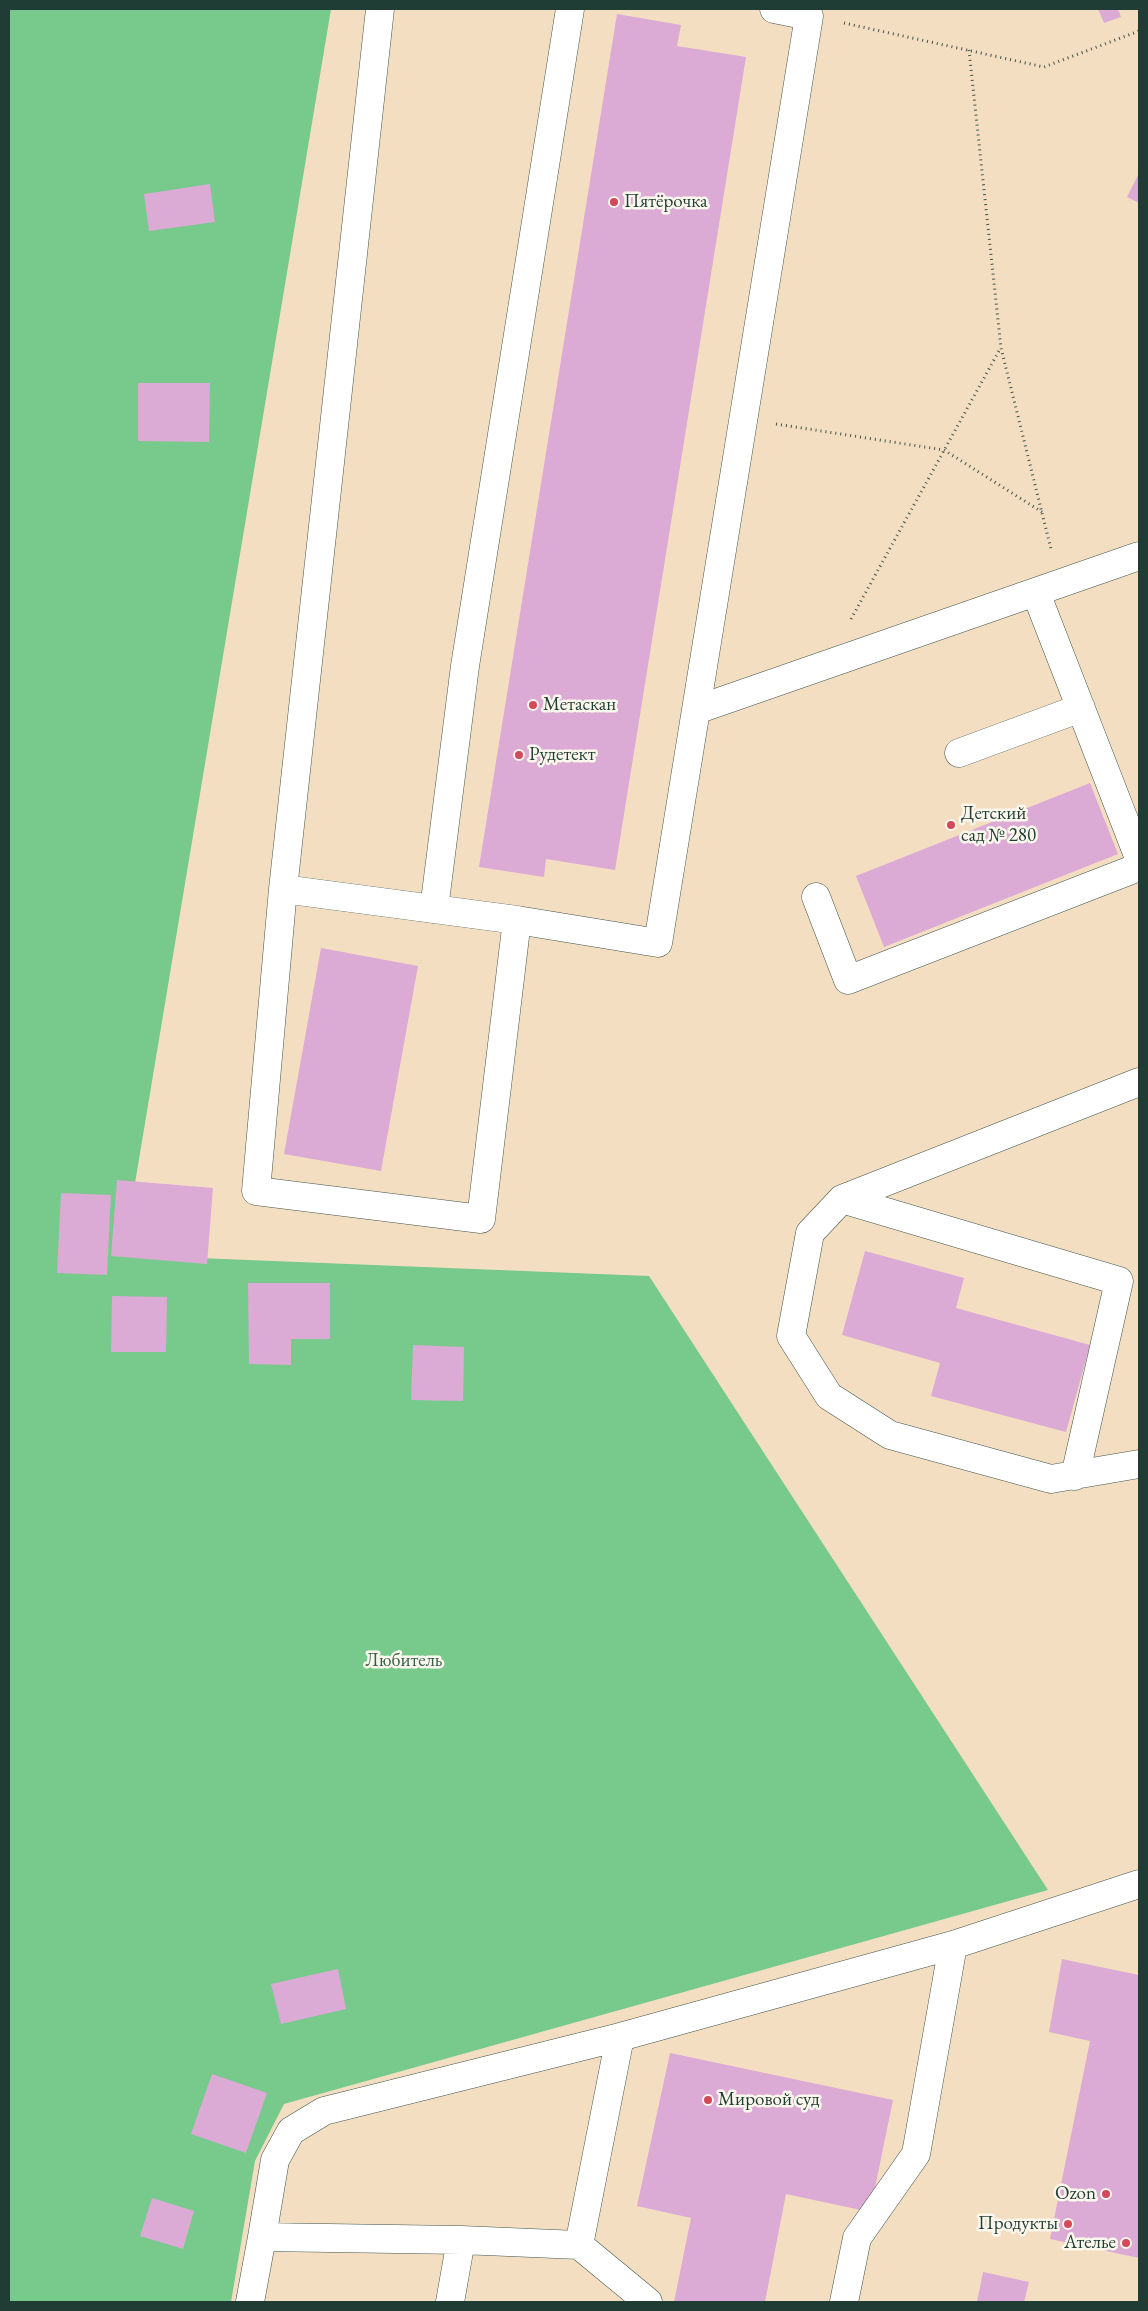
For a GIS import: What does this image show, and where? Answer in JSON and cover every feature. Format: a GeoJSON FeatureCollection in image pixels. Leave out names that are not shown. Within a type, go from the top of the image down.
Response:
{"type":"FeatureCollection","features":[{"type":"Feature","properties":{"kind":"lane"},"geometry":{"type":"LineString","coordinates":[[380,9],[283,889],[256,1191],[481,1220],[518,920]]}},
{"type":"Feature","properties":{"kind":"lane"},"geometry":{"type":"LineString","coordinates":[[434,909],[465,666],[570,9]]}},
{"type":"Feature","properties":{"kind":"lane"},"geometry":{"type":"LineString","coordinates":[[283,889],[518,920],[658,943],[809,16],[774,9]]}},
{"type":"Feature","properties":{"kind":"lane"},"geometry":{"type":"LineString","coordinates":[[696,710],[1139,556]]}},
{"type":"Feature","properties":{"kind":"lane"},"geometry":{"type":"LineString","coordinates":[[1048,588],[1081,708],[1139,858]]}},
{"type":"Feature","properties":{"kind":"lane"},"geometry":{"type":"LineString","coordinates":[[959,753],[1081,708]]}},
{"type":"Feature","properties":{"kind":"lane"},"geometry":{"type":"LineString","coordinates":[[816,897],[848,980],[1139,868]]}},
{"type":"Feature","properties":{"kind":"lane"},"geometry":{"type":"LineString","coordinates":[[1139,1082],[842,1199],[810,1232],[792,1336],[829,1396],[890,1434],[1051,1480],[1139,1464]]}},
{"type":"Feature","properties":{"kind":"lane"},"geometry":{"type":"LineString","coordinates":[[842,1199],[1119,1282],[1075,1476]]}},
{"type":"Feature","properties":{"kind":"lane"},"geometry":{"type":"LineString","coordinates":[[250,2302],[275,2160],[291,2131],[324,2110],[620,2037],[953,1945],[1139,1884]]}},
{"type":"Feature","properties":{"kind":"lane"},"geometry":{"type":"LineString","coordinates":[[844,2302],[858,2238],[916,2154],[953,1945]]}},
{"type":"Feature","properties":{"kind":"lane"},"geometry":{"type":"LineString","coordinates":[[579,2245],[620,2037]]}},
{"type":"Feature","properties":{"kind":"lane"},"geometry":{"type":"LineString","coordinates":[[262,2237],[461,2240],[579,2245],[648,2302]]}},
{"type":"Feature","properties":{"kind":"lane"},"geometry":{"type":"LineString","coordinates":[[450,2302],[461,2240]]}},
{"type":"Feature","properties":{"kind":"path"},"geometry":{"type":"LineString","coordinates":[[809,16],[1044,66],[1139,31]]}},
{"type":"Feature","properties":{"kind":"path"},"geometry":{"type":"LineString","coordinates":[[969,50],[1001,348],[1042,512],[1048,588]]}},
{"type":"Feature","properties":{"kind":"path"},"geometry":{"type":"LineString","coordinates":[[825,665],[1001,348]]}},
{"type":"Feature","properties":{"kind":"path"},"geometry":{"type":"LineString","coordinates":[[744,419],[944,450],[1042,512]]}},
{"type":"Feature","properties":{"kind":"green space","name":"Любитель"},"geometry":{"type":"Polygon","coordinates":[[[9,9],[331,9],[123,1255],[649,1276],[1048,1890],[284,2104],[255,2161],[231,2302],[9,2302],[9,9]]]}},
{"type":"Feature","properties":{"kind":"building"},"geometry":{"type":"Polygon","coordinates":[[[1098,9],[1118,9],[1121,17],[1104,23],[1098,9]]]}},
{"type":"Feature","properties":{"kind":"building"},"geometry":{"type":"Polygon","coordinates":[[[617,14],[681,25],[677,46],[746,57],[615,870],[546,859],[544,877],[479,867],[617,14]]]}},
{"type":"Feature","properties":{"kind":"building"},"geometry":{"type":"Polygon","coordinates":[[[1139,173],[1139,203],[1127,197],[1139,173]]]}},
{"type":"Feature","properties":{"kind":"building"},"geometry":{"type":"Polygon","coordinates":[[[210,184],[215,222],[149,231],[144,194],[210,184]]]}},
{"type":"Feature","properties":{"kind":"building"},"geometry":{"type":"Polygon","coordinates":[[[138,383],[210,383],[209,442],[138,441],[138,383]]]}},
{"type":"Feature","properties":{"kind":"building"},"geometry":{"type":"Polygon","coordinates":[[[1090,783],[1118,854],[884,947],[856,876],[1090,783]]]}},
{"type":"Feature","properties":{"kind":"building"},"geometry":{"type":"Polygon","coordinates":[[[321,948],[418,966],[381,1171],[284,1154],[321,948]]]}},
{"type":"Feature","properties":{"kind":"building"},"geometry":{"type":"Polygon","coordinates":[[[117,1180],[213,1188],[207,1264],[111,1256],[117,1180]]]}},
{"type":"Feature","properties":{"kind":"building"},"geometry":{"type":"Polygon","coordinates":[[[61,1193],[111,1195],[107,1275],[57,1273],[61,1193]]]}},
{"type":"Feature","properties":{"kind":"building"},"geometry":{"type":"Polygon","coordinates":[[[865,1251],[964,1278],[956,1308],[1090,1345],[1066,1432],[931,1396],[940,1363],[842,1335],[865,1251]]]}},
{"type":"Feature","properties":{"kind":"building"},"geometry":{"type":"Polygon","coordinates":[[[248,1283],[330,1283],[330,1339],[291,1339],[291,1365],[249,1364],[248,1283]]]}},
{"type":"Feature","properties":{"kind":"building"},"geometry":{"type":"Polygon","coordinates":[[[112,1296],[167,1297],[166,1352],[111,1352],[112,1296]]]}},
{"type":"Feature","properties":{"kind":"building"},"geometry":{"type":"Polygon","coordinates":[[[413,1345],[464,1347],[463,1401],[411,1400],[413,1345]]]}},
{"type":"Feature","properties":{"kind":"building"},"geometry":{"type":"Polygon","coordinates":[[[1062,1959],[1139,1975],[1139,2258],[1050,2239],[1090,2041],[1049,2032],[1062,1959]]]}},
{"type":"Feature","properties":{"kind":"building"},"geometry":{"type":"Polygon","coordinates":[[[338,1969],[346,2009],[281,2024],[271,1984],[338,1969]]]}},
{"type":"Feature","properties":{"kind":"building"},"geometry":{"type":"Polygon","coordinates":[[[670,2053],[893,2100],[870,2212],[786,2194],[765,2302],[674,2302],[691,2218],[637,2206],[670,2053]]]}},
{"type":"Feature","properties":{"kind":"building"},"geometry":{"type":"Polygon","coordinates":[[[212,2074],[267,2093],[246,2153],[191,2134],[212,2074]]]}},
{"type":"Feature","properties":{"kind":"building"},"geometry":{"type":"Polygon","coordinates":[[[152,2198],[194,2211],[183,2249],[140,2236],[152,2198]]]}},
{"type":"Feature","properties":{"kind":"building"},"geometry":{"type":"Polygon","coordinates":[[[983,2272],[1029,2282],[1024,2302],[977,2302],[983,2272]]]}},
{"type":"Feature","properties":{"kind":"place","name":"Пятёрочка"},"geometry":{"type":"Point","coordinates":[614,202]}},
{"type":"Feature","properties":{"kind":"place","name":"Метаскан"},"geometry":{"type":"Point","coordinates":[533,705]}},
{"type":"Feature","properties":{"kind":"place","name":"Рудетект"},"geometry":{"type":"Point","coordinates":[519,755]}},
{"type":"Feature","properties":{"kind":"place","name":"Детский сад № 280"},"geometry":{"type":"Point","coordinates":[951,825]}},
{"type":"Feature","properties":{"kind":"place","name":"Мировой суд"},"geometry":{"type":"Point","coordinates":[708,2100]}},
{"type":"Feature","properties":{"kind":"place","name":"Ozon"},"geometry":{"type":"Point","coordinates":[1106,2194]}},
{"type":"Feature","properties":{"kind":"place","name":"Продукты"},"geometry":{"type":"Point","coordinates":[1068,2224]}},
{"type":"Feature","properties":{"kind":"place","name":"Ателье"},"geometry":{"type":"Point","coordinates":[1126,2243]}}]}
